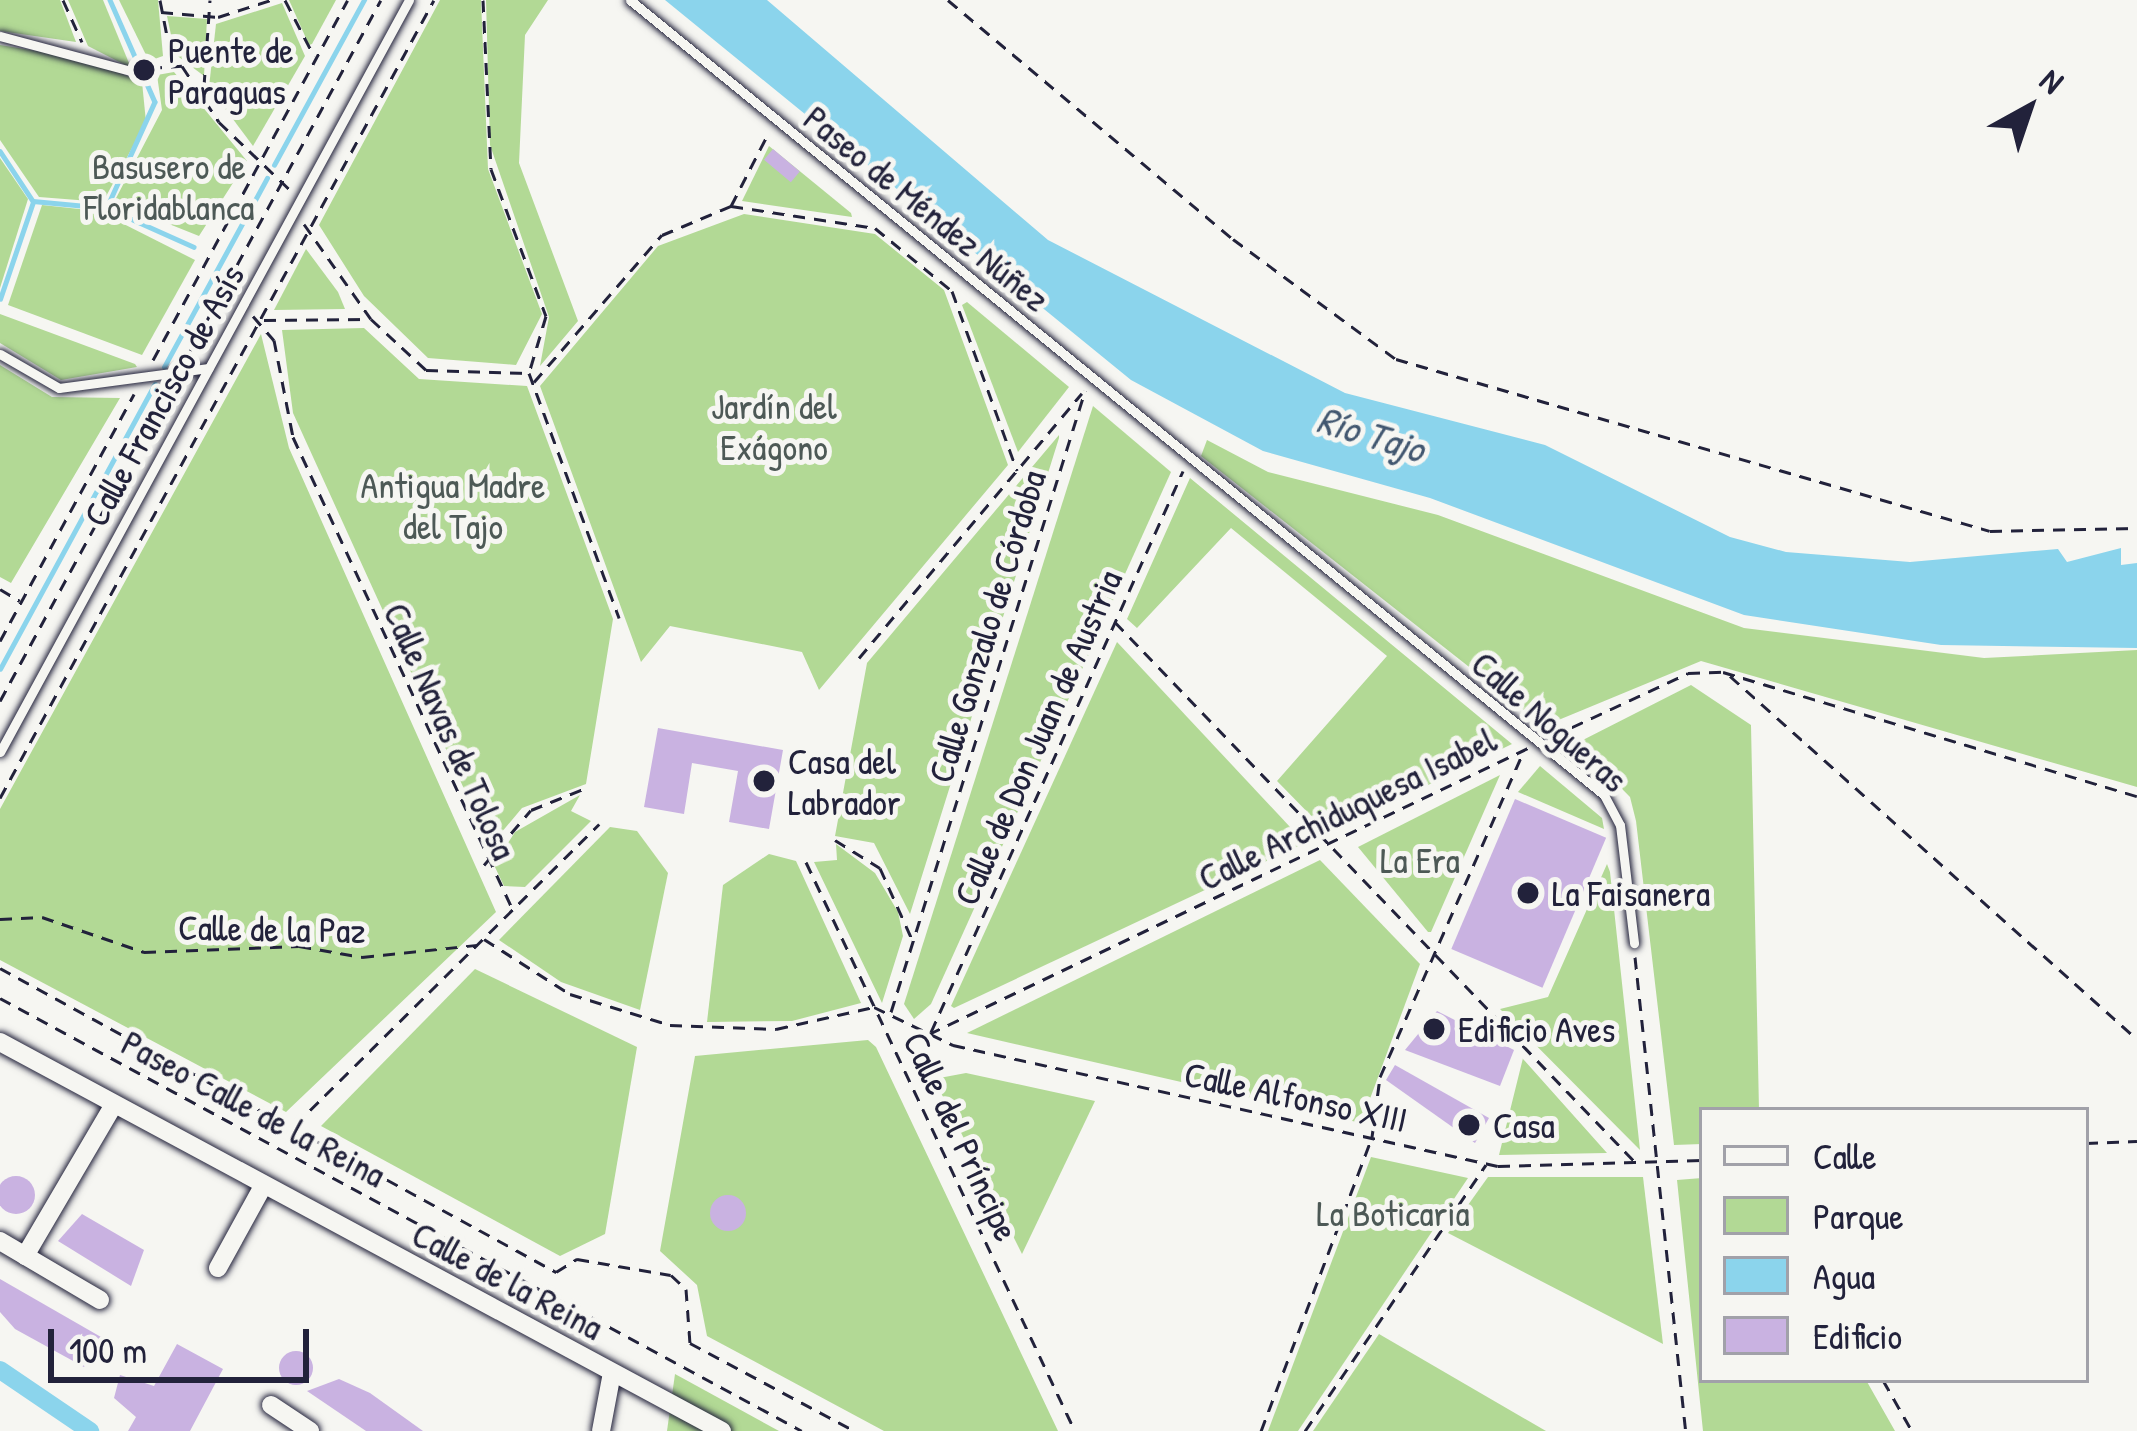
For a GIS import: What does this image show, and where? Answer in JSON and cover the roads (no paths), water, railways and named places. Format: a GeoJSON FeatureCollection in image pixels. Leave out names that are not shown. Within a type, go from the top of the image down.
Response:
{"type":"FeatureCollection","features":[{"type":"Feature","properties":{"kind":"street","name":"Calle de la Reina"},"geometry":{"type":"LineString","coordinates":[[0,1042],[722,1431]]}},
{"type":"Feature","properties":{"kind":"street"},"geometry":{"type":"LineString","coordinates":[[25,1256],[114,1104]]}},
{"type":"Feature","properties":{"kind":"street"},"geometry":{"type":"LineString","coordinates":[[218,1268],[263,1186]]}},
{"type":"Feature","properties":{"kind":"street"},"geometry":{"type":"LineString","coordinates":[[0,1241],[100,1300]]}},
{"type":"Feature","properties":{"kind":"street"},"geometry":{"type":"LineString","coordinates":[[601,1431],[612,1373]]}},
{"type":"Feature","properties":{"kind":"street"},"geometry":{"type":"LineString","coordinates":[[271,1405],[310,1431]]}},
{"type":"Feature","properties":{"kind":"lane","name":"Calle Francisco de Asís"},"geometry":{"type":"LineString","coordinates":[[0,752],[409,0]]}},
{"type":"Feature","properties":{"kind":"lane","name":"Paseo de Méndez Núñez"},"geometry":{"type":"LineString","coordinates":[[630,0],[1188,459]]}},
{"type":"Feature","properties":{"kind":"lane"},"geometry":{"type":"LineString","coordinates":[[0,36],[86,52],[139,73]]}},
{"type":"Feature","properties":{"kind":"lane"},"geometry":{"type":"LineString","coordinates":[[0,354],[50,387],[209,368]]}},
{"type":"Feature","properties":{"kind":"lane","name":"Calle Nogueras"},"geometry":{"type":"LineString","coordinates":[[1188,459],[1540,742],[1617,813],[1634,944]]}},
{"type":"Feature","properties":{"kind":"water","name":"Río Tajo"},"geometry":{"type":"Polygon","coordinates":[[[665,0],[767,0],[1048,240],[1345,393],[1545,445],[1730,537],[1786,552],[1910,562],[2058,549],[2067,562],[2121,548],[2121,565],[2137,563],[2137,648],[1941,645],[1744,615],[1430,498],[1263,451],[1131,380],[665,0]]]}},
{"type":"Feature","properties":{"kind":"waterway"},"geometry":{"type":"LineString","coordinates":[[110,0],[155,102],[107,208],[194,247]]}},
{"type":"Feature","properties":{"kind":"waterway"},"geometry":{"type":"LineString","coordinates":[[274,165],[364,0]]}},
{"type":"Feature","properties":{"kind":"waterway"},"geometry":{"type":"LineString","coordinates":[[0,151],[33,201],[107,208]]}},
{"type":"Feature","properties":{"kind":"waterway"},"geometry":{"type":"LineString","coordinates":[[164,367],[267,178]]}},
{"type":"Feature","properties":{"kind":"waterway"},"geometry":{"type":"LineString","coordinates":[[0,299],[33,202]]}},
{"type":"Feature","properties":{"kind":"waterway"},"geometry":{"type":"LineString","coordinates":[[0,669],[155,384]]}},
{"type":"Feature","properties":{"kind":"waterway"},"geometry":{"type":"LineString","coordinates":[[0,1370],[90,1431]]}},
{"type":"Feature","properties":{"kind":"place","name":"Puente de Paraguas"},"geometry":{"type":"Point","coordinates":[144,70]}},
{"type":"Feature","properties":{"kind":"place","name":"Casa del Labrador"},"geometry":{"type":"Point","coordinates":[764,781]}},
{"type":"Feature","properties":{"kind":"place","name":"La Faisanera"},"geometry":{"type":"Point","coordinates":[1528,893]}},
{"type":"Feature","properties":{"kind":"place","name":"Edificio Aves"},"geometry":{"type":"Point","coordinates":[1434,1029]}},
{"type":"Feature","properties":{"kind":"place","name":"Casa"},"geometry":{"type":"Point","coordinates":[1469,1125]}},
{"type":"Feature","properties":{"kind":"park label","name":"Basusero de Floridablanca"},"geometry":{"type":"Point","coordinates":[169,186]}},
{"type":"Feature","properties":{"kind":"park label","name":"Jardín del Exágono"},"geometry":{"type":"Point","coordinates":[774,426]}},
{"type":"Feature","properties":{"kind":"park label","name":"Antigua Madre del Tajo"},"geometry":{"type":"Point","coordinates":[453,504]}},
{"type":"Feature","properties":{"kind":"park label","name":"La Era"},"geometry":{"type":"Point","coordinates":[1420,860]}},
{"type":"Feature","properties":{"kind":"park label","name":"La Boticaria"},"geometry":{"type":"Point","coordinates":[1393,1213]}}]}
